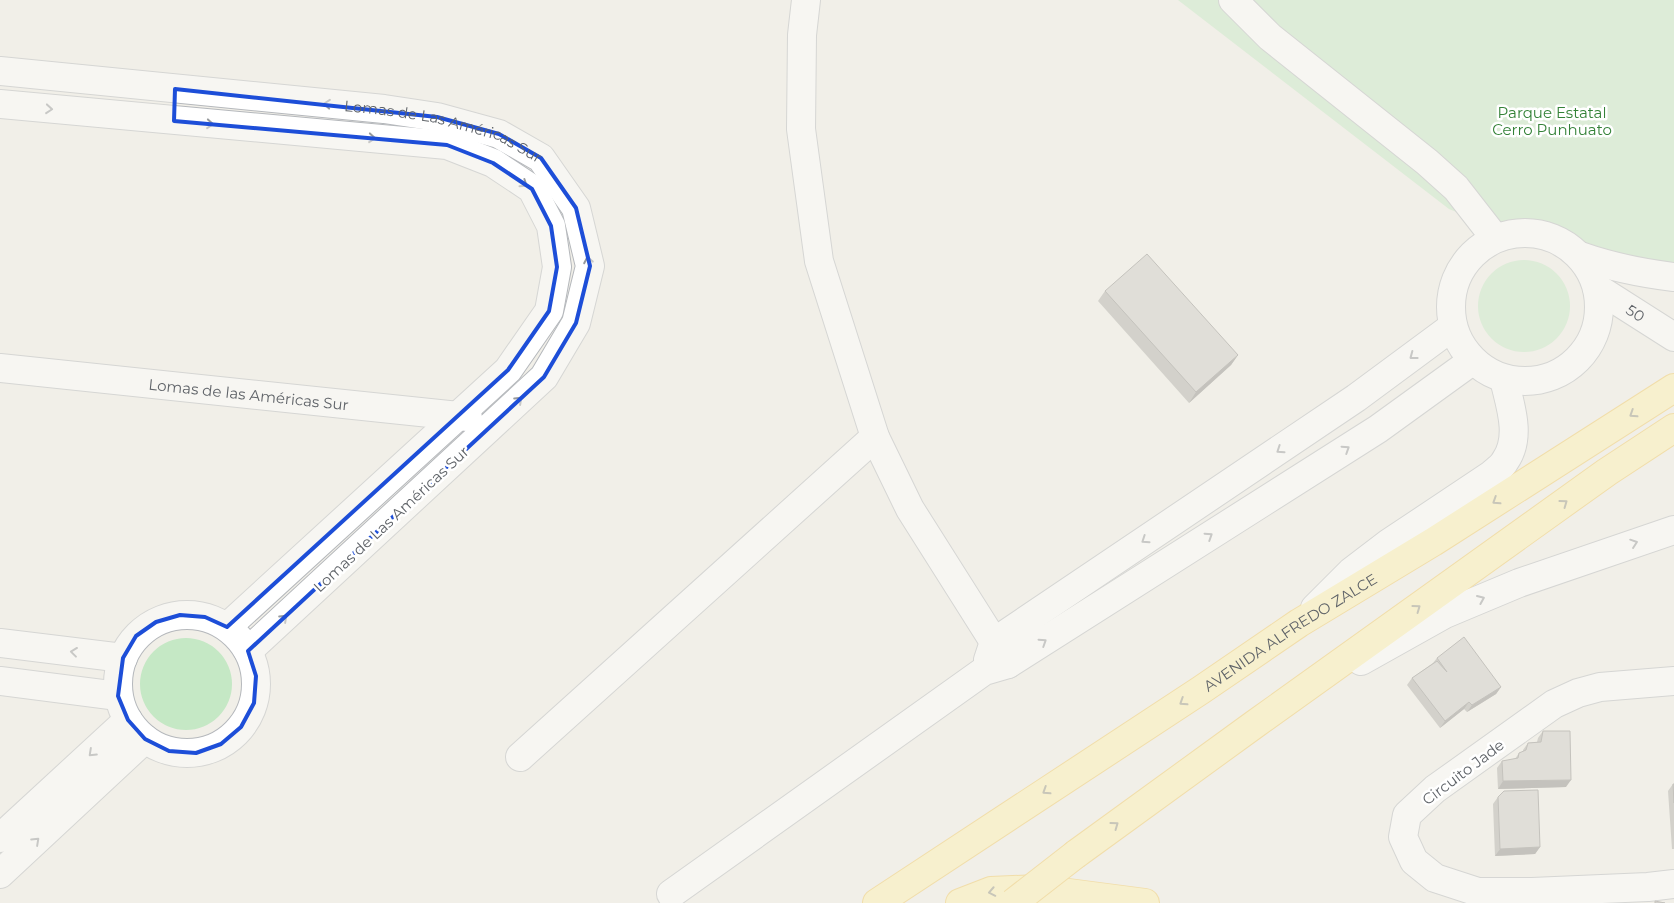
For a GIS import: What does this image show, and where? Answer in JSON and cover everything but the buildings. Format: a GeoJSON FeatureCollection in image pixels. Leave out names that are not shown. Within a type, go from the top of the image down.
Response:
{"type":"FeatureCollection","features":[{"type":"Feature","properties":{"kind":"main road","name":"AVENIDA ALFREDO ZALCE"},"geometry":{"type":"LineString","coordinates":[[877,903],[1201,690],[1299,623],[1441,537],[1674,388]]}},
{"type":"Feature","properties":{"kind":"main road"},"geometry":{"type":"LineString","coordinates":[[1014,903],[1076,854],[1255,724],[1599,477],[1674,428]]}},
{"type":"Feature","properties":{"kind":"main road"},"geometry":{"type":"LineString","coordinates":[[960,903],[991,891],[1038,889],[1144,903]]}},
{"type":"Feature","properties":{"kind":"street"},"geometry":{"type":"LineString","coordinates":[[806,0],[802,35],[802,129],[819,261],[875,437],[910,509],[994,642],[996,668]]}},
{"type":"Feature","properties":{"kind":"street"},"geometry":{"type":"LineString","coordinates":[[1233,0],[1270,37],[1427,162],[1456,188],[1495,238]]}},
{"type":"Feature","properties":{"kind":"street","name":"Lomas de Las Américas Sur"},"geometry":{"type":"LineString","coordinates":[[0,71],[384,109],[438,117],[499,134],[542,158],[576,208],[590,266],[576,324],[544,376],[248,651]]}},
{"type":"Feature","properties":{"kind":"street"},"geometry":{"type":"LineString","coordinates":[[174,121],[175,89]]}},
{"type":"Feature","properties":{"kind":"street","name":"Lomas de Las Américas Sur"},"geometry":{"type":"LineString","coordinates":[[0,104],[447,145],[493,162],[532,189],[551,226],[557,267],[549,311],[508,370],[227,627]]}},
{"type":"Feature","properties":{"kind":"street"},"geometry":{"type":"LineString","coordinates":[[1580,256],[1590,271],[1597,288],[1600,310],[1595,332],[1584,352],[1568,368],[1548,378],[1526,382],[1504,379],[1487,372],[1472,361],[1460,345],[1452,327],[1450,306],[1453,285],[1462,265],[1477,249],[1495,238],[1518,232],[1541,234],[1562,242],[1580,256],[1610,267],[1643,274],[1674,277]]}},
{"type":"Feature","properties":{"kind":"street","name":"50"},"geometry":{"type":"LineString","coordinates":[[1597,288],[1674,337]]}},
{"type":"Feature","properties":{"kind":"street"},"geometry":{"type":"LineString","coordinates":[[994,642],[1356,398],[1452,327]]}},
{"type":"Feature","properties":{"kind":"street"},"geometry":{"type":"LineString","coordinates":[[671,894],[996,668],[1378,429],[1472,361]]}},
{"type":"Feature","properties":{"kind":"street","name":"Lomas de las Américas Sur"},"geometry":{"type":"LineString","coordinates":[[0,368],[496,421]]}},
{"type":"Feature","properties":{"kind":"street"},"geometry":{"type":"LineString","coordinates":[[1299,623],[1359,566],[1389,543],[1491,475],[1504,463],[1511,450],[1514,437],[1513,417],[1504,379]]}},
{"type":"Feature","properties":{"kind":"street"},"geometry":{"type":"LineString","coordinates":[[1356,398],[1378,429]]}},
{"type":"Feature","properties":{"kind":"street"},"geometry":{"type":"LineString","coordinates":[[520,757],[875,437]]}},
{"type":"Feature","properties":{"kind":"street"},"geometry":{"type":"LineString","coordinates":[[1255,724],[1396,640],[1445,614],[1519,583],[1674,530]]}},
{"type":"Feature","properties":{"kind":"street"},"geometry":{"type":"LineString","coordinates":[[0,681],[130,719],[169,751],[196,753],[221,744],[242,727],[254,703],[256,676],[248,651],[239,638],[227,627],[205,616],[180,615],[156,622],[136,636],[123,658],[118,677],[130,719]]}},
{"type":"Feature","properties":{"kind":"street"},"geometry":{"type":"LineString","coordinates":[[0,643],[123,658]]}},
{"type":"Feature","properties":{"kind":"street","name":"Circuito Jade"},"geometry":{"type":"LineString","coordinates":[[1674,681],[1600,687],[1578,693],[1554,704],[1435,790],[1407,815],[1404,837],[1414,861],[1435,878],[1478,892],[1532,892],[1648,887],[1674,884]]}},
{"type":"Feature","properties":{"kind":"street"},"geometry":{"type":"LineString","coordinates":[[0,838],[130,719]]}},
{"type":"Feature","properties":{"kind":"street"},"geometry":{"type":"LineString","coordinates":[[0,874],[130,719]]}},
{"type":"Feature","properties":{"kind":"highlighted area"},"geometry":{"type":"Polygon","coordinates":[[[175,89],[437,117],[499,134],[541,158],[576,208],[590,266],[576,323],[544,377],[248,651],[256,676],[254,703],[241,727],[221,744],[196,753],[169,751],[145,739],[128,720],[118,696],[123,658],[136,636],[156,622],[180,615],[205,617],[227,627],[508,370],[549,311],[557,267],[551,226],[532,189],[493,163],[447,145],[174,121],[175,89]]]}},
{"type":"Feature","properties":{"kind":"green space","name":"Parque Estatal Cerro Punhuato"},"geometry":{"type":"Polygon","coordinates":[[[1178,0],[1674,0],[1674,284],[1614,275],[1449,209],[1178,0]]]}},
{"type":"Feature","properties":{"kind":"green space"},"geometry":{"type":"Polygon","coordinates":[[[1524,260],[1542,263],[1557,273],[1567,288],[1570,306],[1567,324],[1557,339],[1542,349],[1524,352],[1506,349],[1491,339],[1481,324],[1478,306],[1481,288],[1491,273],[1506,263],[1524,260]]]}},
{"type":"Feature","properties":{"kind":"green space"},"geometry":{"type":"Polygon","coordinates":[[[186,638],[204,641],[219,651],[229,666],[232,684],[229,702],[219,717],[204,727],[186,730],[168,727],[153,717],[143,702],[140,684],[143,666],[153,651],[168,641],[186,638]]]}}]}
